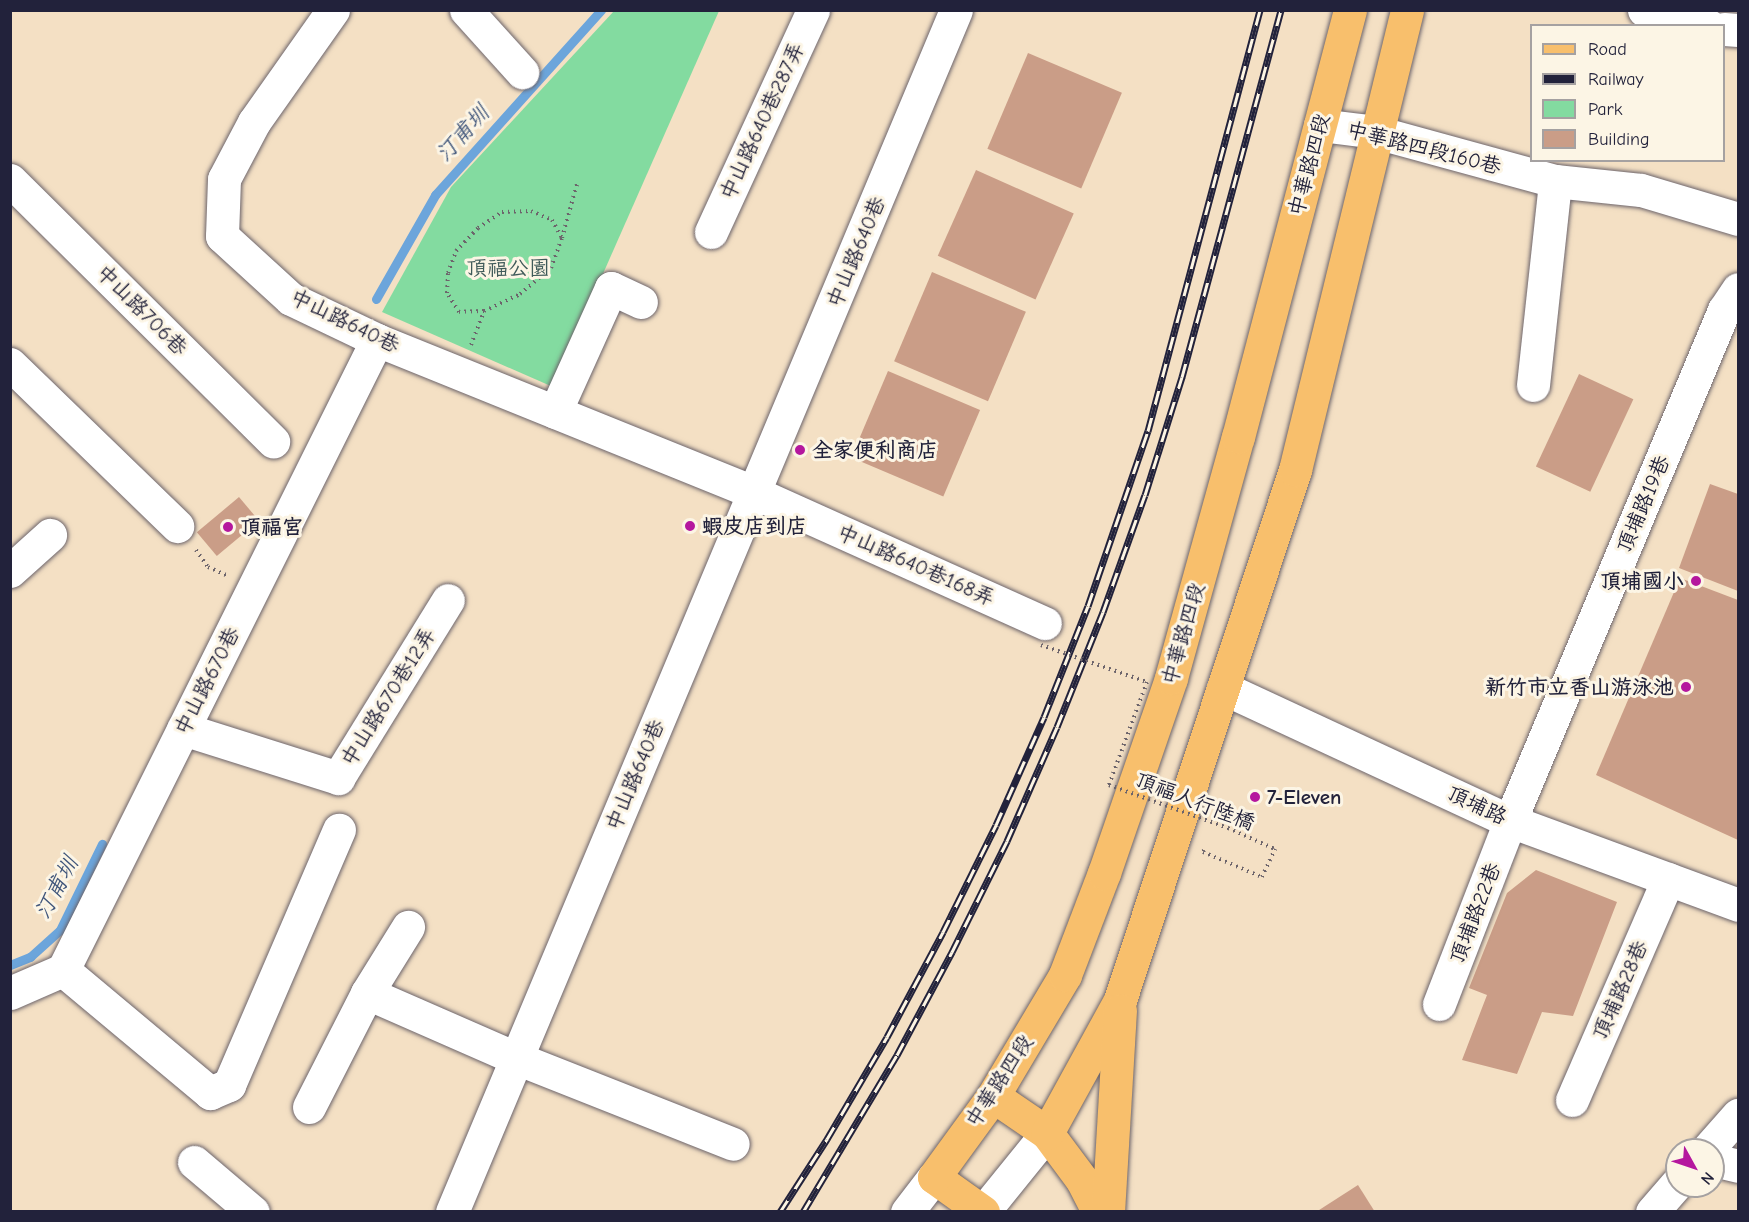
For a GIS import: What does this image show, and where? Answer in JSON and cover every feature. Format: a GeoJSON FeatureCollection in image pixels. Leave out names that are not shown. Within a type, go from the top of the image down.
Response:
{"type":"FeatureCollection","features":[{"type":"Feature","properties":{"kind":"main road","name":"中華路四段"},"geometry":{"type":"LineString","coordinates":[[934,1177],[993,1096],[1065,975],[1104,873],[1171,678],[1238,437],[1350,10]]}},
{"type":"Feature","properties":{"kind":"main road"},"geometry":{"type":"LineString","coordinates":[[1047,1133],[1120,1000],[1295,470],[1407,10]]}},
{"type":"Feature","properties":{"kind":"main road"},"geometry":{"type":"LineString","coordinates":[[1108,1212],[1120,1000]]}},
{"type":"Feature","properties":{"kind":"main road"},"geometry":{"type":"LineString","coordinates":[[993,1096],[1047,1133],[1082,1180],[1098,1212]]}},
{"type":"Feature","properties":{"kind":"main road"},"geometry":{"type":"LineString","coordinates":[[934,1177],[983,1212]]}},
{"type":"Feature","properties":{"kind":"street"},"geometry":{"type":"LineString","coordinates":[[466,10],[522,72]]}},
{"type":"Feature","properties":{"kind":"street","name":"中山路640巷287弄"},"geometry":{"type":"LineString","coordinates":[[711,232],[813,10]]}},
{"type":"Feature","properties":{"kind":"street","name":"中山路640巷"},"geometry":{"type":"LineString","coordinates":[[452,1212],[957,10]]}},
{"type":"Feature","properties":{"kind":"street"},"geometry":{"type":"LineString","coordinates":[[1644,10],[1701,24]]}},
{"type":"Feature","properties":{"kind":"street","name":"中山路640巷"},"geometry":{"type":"LineString","coordinates":[[332,11],[254,122],[224,179],[222,236],[291,299],[460,374],[753,492]]}},
{"type":"Feature","properties":{"kind":"street","name":"中華路四段160巷"},"geometry":{"type":"LineString","coordinates":[[1320,125],[1376,132],[1555,181],[1641,190],[1722,212],[1738,219]]}},
{"type":"Feature","properties":{"kind":"street","name":"中山路706巷"},"geometry":{"type":"LineString","coordinates":[[10,180],[273,441]]}},
{"type":"Feature","properties":{"kind":"street"},"geometry":{"type":"LineString","coordinates":[[1533,385],[1555,181]]}},
{"type":"Feature","properties":{"kind":"street"},"geometry":{"type":"LineString","coordinates":[[555,412],[611,288],[641,302]]}},
{"type":"Feature","properties":{"kind":"street","name":"頂埔路19巷"},"geometry":{"type":"LineString","coordinates":[[1510,821],[1724,310],[1738,289]]}},
{"type":"Feature","properties":{"kind":"street","name":"中山路670巷"},"geometry":{"type":"LineString","coordinates":[[63,970],[377,339]]}},
{"type":"Feature","properties":{"kind":"street"},"geometry":{"type":"LineString","coordinates":[[10,364],[177,526]]}},
{"type":"Feature","properties":{"kind":"street","name":"中山路640巷168弄"},"geometry":{"type":"LineString","coordinates":[[753,492],[1043,634]]}},
{"type":"Feature","properties":{"kind":"street"},"geometry":{"type":"LineString","coordinates":[[10,571],[50,535]]}},
{"type":"Feature","properties":{"kind":"street","name":"中山路670巷12弄"},"geometry":{"type":"LineString","coordinates":[[183,729],[338,778],[448,600]]}},
{"type":"Feature","properties":{"kind":"street","name":"頂埔路"},"geometry":{"type":"LineString","coordinates":[[1223,688],[1510,821],[1738,905]]}},
{"type":"Feature","properties":{"kind":"street","name":"頂埔路22巷"},"geometry":{"type":"LineString","coordinates":[[1440,1004],[1510,821]]}},
{"type":"Feature","properties":{"kind":"street"},"geometry":{"type":"LineString","coordinates":[[10,993],[63,970],[210,1093],[229,1085],[339,830]]}},
{"type":"Feature","properties":{"kind":"street","name":"頂埔路28巷"},"geometry":{"type":"LineString","coordinates":[[1572,1100],[1668,879]]}},
{"type":"Feature","properties":{"kind":"street"},"geometry":{"type":"LineString","coordinates":[[309,1107],[367,993],[408,927]]}},
{"type":"Feature","properties":{"kind":"street"},"geometry":{"type":"LineString","coordinates":[[367,993],[516,1058],[733,1144]]}},
{"type":"Feature","properties":{"kind":"street"},"geometry":{"type":"LineString","coordinates":[[1718,1138],[1738,1115]]}},
{"type":"Feature","properties":{"kind":"street"},"geometry":{"type":"LineString","coordinates":[[983,1212],[1047,1133]]}},
{"type":"Feature","properties":{"kind":"street"},"geometry":{"type":"LineString","coordinates":[[194,1162],[253,1212]]}},
{"type":"Feature","properties":{"kind":"street","name":"中華路四段"},"geometry":{"type":"LineString","coordinates":[[907,1212],[934,1177]]}},
{"type":"Feature","properties":{"kind":"street"},"geometry":{"type":"LineString","coordinates":[[1652,1212],[1665,1197]]}},
{"type":"Feature","properties":{"kind":"path"},"geometry":{"type":"LineString","coordinates":[[562,238],[552,220],[531,210],[502,212],[478,228],[456,251],[448,273],[447,293],[459,312],[484,311],[520,294],[550,268],[562,238],[578,184]]}},
{"type":"Feature","properties":{"kind":"path"},"geometry":{"type":"LineString","coordinates":[[460,374],[484,311]]}},
{"type":"Feature","properties":{"kind":"path"},"geometry":{"type":"LineString","coordinates":[[177,526],[208,567],[254,587]]}},
{"type":"Feature","properties":{"kind":"path","name":"頂福人行陸橋"},"geometry":{"type":"LineString","coordinates":[[1043,634],[1147,682],[1109,785],[1228,828],[1275,849],[1262,877],[1203,852],[1207,842]]}},
{"type":"Feature","properties":{"kind":"path"},"geometry":{"type":"LineString","coordinates":[[1211,831],[1215,820]]}},
{"type":"Feature","properties":{"kind":"green space","name":"頂福公園"},"geometry":{"type":"Polygon","coordinates":[[[614,11],[719,11],[553,387],[382,312],[451,187],[614,11]]]}},
{"type":"Feature","properties":{"kind":"building"},"geometry":{"type":"Polygon","coordinates":[[[1028,53],[1122,93],[1081,189],[987,149],[1028,53]]]}},
{"type":"Feature","properties":{"kind":"building"},"geometry":{"type":"Polygon","coordinates":[[[976,170],[1074,214],[1036,299],[938,256],[976,170]]]}},
{"type":"Feature","properties":{"kind":"building"},"geometry":{"type":"Polygon","coordinates":[[[932,272],[1026,312],[988,401],[894,361],[932,272]]]}},
{"type":"Feature","properties":{"kind":"building"},"geometry":{"type":"Polygon","coordinates":[[[888,371],[980,410],[943,497],[851,458],[888,371]]]}},
{"type":"Feature","properties":{"kind":"building"},"geometry":{"type":"Polygon","coordinates":[[[1579,374],[1633,399],[1590,492],[1536,466],[1579,374]]]}},
{"type":"Feature","properties":{"kind":"building"},"geometry":{"type":"Polygon","coordinates":[[[1710,484],[1738,494],[1738,591],[1679,568],[1710,484]]]}},
{"type":"Feature","properties":{"kind":"building","name":"頂福宫"},"geometry":{"type":"Polygon","coordinates":[[[239,497],[259,521],[217,556],[197,532],[239,497]]]}},
{"type":"Feature","properties":{"kind":"building","name":"新竹市立香山游泳池"},"geometry":{"type":"Polygon","coordinates":[[[1680,578],[1738,600],[1738,840],[1596,775],[1680,578]]]}},
{"type":"Feature","properties":{"kind":"building"},"geometry":{"type":"Polygon","coordinates":[[[1536,870],[1617,902],[1573,1016],[1542,1012],[1517,1074],[1462,1060],[1487,995],[1469,988],[1507,893],[1536,870]]]}},
{"type":"Feature","properties":{"kind":"building"},"geometry":{"type":"Polygon","coordinates":[[[1358,1185],[1375,1212],[1316,1212],[1358,1185]]]}},
{"type":"Feature","properties":{"kind":"waterway","name":"汀甫圳"},"geometry":{"type":"LineString","coordinates":[[376,299],[435,195],[601,10]]}},
{"type":"Feature","properties":{"kind":"waterway","name":"汀甫圳"},"geometry":{"type":"LineString","coordinates":[[10,965],[30,957],[60,930],[102,844]]}},
{"type":"Feature","properties":{"kind":"railway"},"geometry":{"type":"LineString","coordinates":[[780,1212],[827,1139],[887,1037],[996,825],[1044,717],[1088,606],[1148,431],[1260,10]]}},
{"type":"Feature","properties":{"kind":"railway"},"geometry":{"type":"LineString","coordinates":[[803,1212],[897,1055],[952,952],[1007,841],[1057,727],[1103,612],[1145,495],[1182,377],[1281,10]]}},
{"type":"Feature","properties":{"kind":"place","name":"全家便利商店"},"geometry":{"type":"Point","coordinates":[800,450]}},
{"type":"Feature","properties":{"kind":"place","name":"蝦皮店到店"},"geometry":{"type":"Point","coordinates":[690,526]}},
{"type":"Feature","properties":{"kind":"place","name":"頂福宫"},"geometry":{"type":"Point","coordinates":[228,527]}},
{"type":"Feature","properties":{"kind":"place","name":"頂埔國小"},"geometry":{"type":"Point","coordinates":[1696,581]}},
{"type":"Feature","properties":{"kind":"place","name":"新竹市立香山游泳池"},"geometry":{"type":"Point","coordinates":[1686,687]}},
{"type":"Feature","properties":{"kind":"place","name":"7-Eleven"},"geometry":{"type":"Point","coordinates":[1255,797]}}]}
